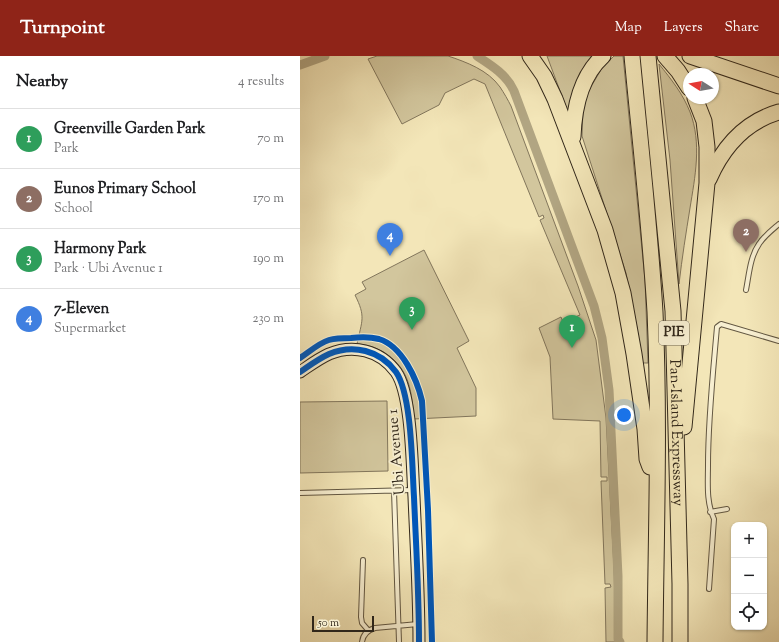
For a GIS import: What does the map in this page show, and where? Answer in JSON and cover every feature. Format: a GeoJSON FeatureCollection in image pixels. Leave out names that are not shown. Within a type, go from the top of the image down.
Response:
{"type":"FeatureCollection","features":[{"type":"Feature","properties":{"kind":"highway"},"geometry":{"type":"LineString","coordinates":[[530,56],[544,76],[555,99],[606,230],[623,293],[634,354],[647,459],[656,492]]}},
{"type":"Feature","properties":{"kind":"highway"},"geometry":{"type":"LineString","coordinates":[[573,144],[573,122],[578,95],[598,61],[603,56]]}},
{"type":"Feature","properties":{"kind":"highway","name":"Pan-Island Expressway"},"geometry":{"type":"LineString","coordinates":[[632,56],[655,312],[657,396],[655,642]]}},
{"type":"Feature","properties":{"kind":"highway","name":"Pan-Island Expressway"},"geometry":{"type":"LineString","coordinates":[[648,56],[673,311],[678,488],[680,642]]}},
{"type":"Feature","properties":{"kind":"highway"},"geometry":{"type":"LineString","coordinates":[[665,56],[683,79]]}},
{"type":"Feature","properties":{"kind":"highway"},"geometry":{"type":"LineString","coordinates":[[690,56],[779,86]]}},
{"type":"Feature","properties":{"kind":"highway"},"geometry":{"type":"LineString","coordinates":[[678,488],[707,183],[707,146],[704,121],[697,104]]}},
{"type":"Feature","properties":{"kind":"highway"},"geometry":{"type":"LineString","coordinates":[[707,183],[718,160],[746,127],[779,112]]}},
{"type":"Feature","properties":{"kind":"street","name":"Ubi Avenue 1"},"geometry":{"type":"LineString","coordinates":[[300,372],[329,354],[349,349],[364,350],[373,353],[390,365],[399,377],[405,394],[409,422],[419,642]]}},
{"type":"Feature","properties":{"kind":"lane"},"geometry":{"type":"LineString","coordinates":[[746,290],[752,260],[757,246],[765,236],[779,224]]}},
{"type":"Feature","properties":{"kind":"lane"},"geometry":{"type":"LineString","coordinates":[[709,589],[714,519],[710,512],[708,500],[708,433],[717,326],[721,324],[779,341]]}},
{"type":"Feature","properties":{"kind":"lane"},"geometry":{"type":"LineString","coordinates":[[300,493],[413,490]]}},
{"type":"Feature","properties":{"kind":"lane"},"geometry":{"type":"LineString","coordinates":[[394,491],[400,642]]}},
{"type":"Feature","properties":{"kind":"lane"},"geometry":{"type":"LineString","coordinates":[[710,512],[727,509]]}},
{"type":"Feature","properties":{"kind":"lane"},"geometry":{"type":"LineString","coordinates":[[363,560],[361,617],[362,623],[368,630]]}},
{"type":"Feature","properties":{"kind":"lane"},"geometry":{"type":"LineString","coordinates":[[362,642],[368,630],[399,625],[419,624]]}},
{"type":"Feature","properties":{"kind":"shaded area"},"geometry":{"type":"Polygon","coordinates":[[[377,56],[448,56],[462,61],[483,71],[495,81],[511,106],[578,286],[596,340],[606,418],[614,568],[616,642],[606,642],[605,588],[611,587],[610,584],[605,584],[601,481],[607,481],[607,477],[601,477],[600,421],[553,419],[550,357],[539,328],[561,317],[563,322],[580,315],[540,220],[544,218],[543,215],[539,217],[485,84],[474,79],[445,93],[439,105],[402,124],[368,59],[377,56]]]}},
{"type":"Feature","properties":{"kind":"shaded area"},"geometry":{"type":"Polygon","coordinates":[[[547,56],[595,56],[569,115],[547,56]]]}},
{"type":"Feature","properties":{"kind":"shaded area"},"geometry":{"type":"Polygon","coordinates":[[[614,56],[623,56],[645,280],[648,363],[642,363],[637,328],[626,273],[582,136],[585,97],[602,68],[614,56]]]}},
{"type":"Feature","properties":{"kind":"shaded area"},"geometry":{"type":"Polygon","coordinates":[[[659,64],[683,98],[683,104],[686,104],[690,112],[696,136],[697,148],[695,172],[679,284],[670,160],[659,64]]]}},
{"type":"Feature","properties":{"kind":"shaded area"},"geometry":{"type":"Polygon","coordinates":[[[424,250],[469,341],[457,348],[476,388],[476,416],[414,419],[408,382],[400,367],[388,355],[381,351],[373,347],[357,344],[362,314],[355,295],[366,289],[362,282],[424,250]]]}},
{"type":"Feature","properties":{"kind":"shaded area"},"geometry":{"type":"Polygon","coordinates":[[[387,401],[388,471],[300,473],[300,402],[387,401]]]}},
{"type":"Feature","properties":{"kind":"waterway"},"geometry":{"type":"LineString","coordinates":[[300,65],[325,56]]}},
{"type":"Feature","properties":{"kind":"waterway"},"geometry":{"type":"LineString","coordinates":[[477,56],[503,75],[514,91],[594,306],[602,338],[609,390],[618,576],[618,639],[620,642]]}},
{"type":"Feature","properties":{"kind":"cycle path"},"geometry":{"type":"LineString","coordinates":[[300,358],[325,341],[343,338],[373,338],[379,339],[395,349],[407,364],[412,374],[420,392],[422,401],[428,510],[432,642]]}},
{"type":"Feature","properties":{"kind":"cycle path"},"geometry":{"type":"LineString","coordinates":[[300,372],[317,360],[329,354],[338,351],[357,350],[366,351],[382,358],[390,364],[401,383],[408,414],[412,450],[419,642]]}},
{"type":"Feature","properties":{"kind":"place","name":"Eunos Primary School"},"geometry":{"type":"Point","coordinates":[746,252]}},
{"type":"Feature","properties":{"kind":"place","name":"7-Eleven"},"geometry":{"type":"Point","coordinates":[390,256]}},
{"type":"Feature","properties":{"kind":"place","name":"Harmony Park"},"geometry":{"type":"Point","coordinates":[412,330]}},
{"type":"Feature","properties":{"kind":"place","name":"Greenville Garden Park"},"geometry":{"type":"Point","coordinates":[572,348]}}]}
